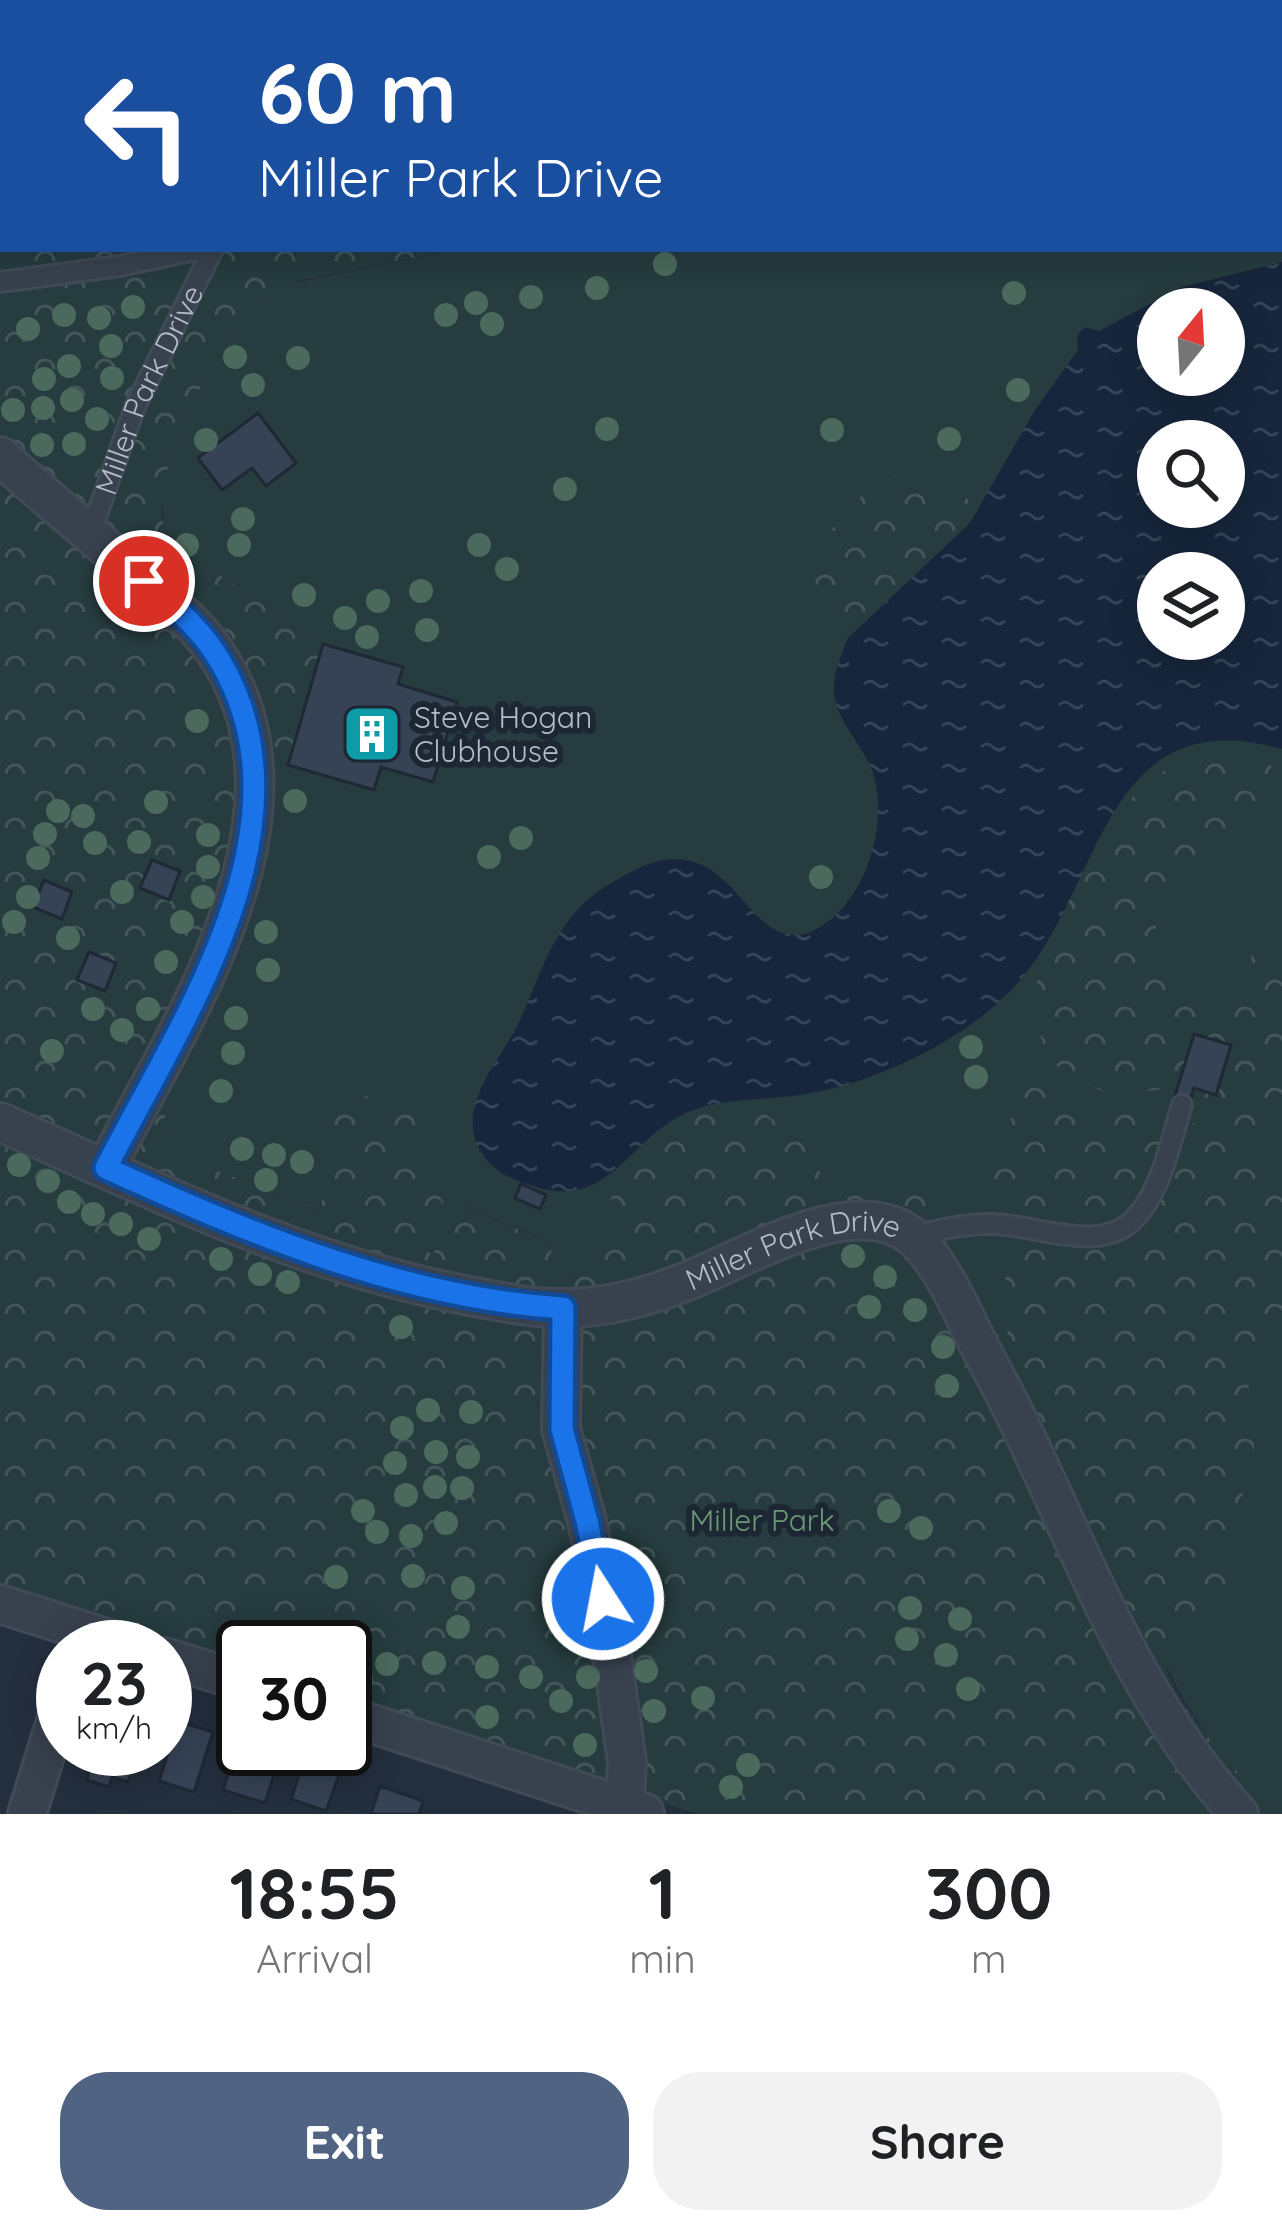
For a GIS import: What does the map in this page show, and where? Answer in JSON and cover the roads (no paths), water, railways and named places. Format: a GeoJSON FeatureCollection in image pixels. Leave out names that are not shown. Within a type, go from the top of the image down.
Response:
{"type":"FeatureCollection","features":[{"type":"Feature","properties":{"kind":"street","name":"Miller Park Drive"},"geometry":{"type":"LineString","coordinates":[[0,456],[184,616],[219,658],[247,724],[255,780],[249,848],[226,925],[106,1168]]}},
{"type":"Feature","properties":{"kind":"street","name":"Miller Park Drive"},"geometry":{"type":"LineString","coordinates":[[0,1122],[246,1232],[376,1275],[496,1301],[563,1308],[644,1297],[794,1235],[840,1222],[871,1223],[912,1236],[999,1382],[1141,1678],[1182,1744],[1239,1814]]}},
{"type":"Feature","properties":{"kind":"street"},"geometry":{"type":"LineString","coordinates":[[372,1724],[633,1812],[609,1634],[587,1521],[562,1429],[563,1308]]}},
{"type":"Feature","properties":{"kind":"street"},"geometry":{"type":"LineString","coordinates":[[0,1604],[37,1620]]}},
{"type":"Feature","properties":{"kind":"street"},"geometry":{"type":"LineString","coordinates":[[27,1814],[39,1776]]}},
{"type":"Feature","properties":{"kind":"lane","name":"Miller Park Drive"},"geometry":{"type":"LineString","coordinates":[[0,282],[186,252]]}},
{"type":"Feature","properties":{"kind":"lane","name":"Miller Park Drive"},"geometry":{"type":"LineString","coordinates":[[90,534],[135,406],[212,252]]}},
{"type":"Feature","properties":{"kind":"lane"},"geometry":{"type":"LineString","coordinates":[[912,1236],[964,1225],[997,1224],[1078,1235],[1120,1229],[1145,1204],[1182,1105]]}},
{"type":"Feature","properties":{"kind":"water"},"geometry":{"type":"Polygon","coordinates":[[[1282,262],[1282,749],[1222,741],[1176,751],[1141,776],[1114,812],[1045,945],[1016,985],[945,1042],[858,1081],[800,1095],[694,1110],[662,1128],[615,1170],[581,1189],[536,1187],[499,1171],[484,1157],[475,1138],[473,1117],[479,1093],[518,1024],[559,935],[596,893],[633,871],[667,859],[694,862],[716,874],[769,926],[788,935],[810,932],[846,904],[869,861],[878,812],[871,768],[844,722],[834,692],[848,638],[970,523],[1035,410],[1078,350],[1077,336],[1084,327],[1099,331],[1137,311],[1137,396],[1245,396],[1245,288],[1180,288],[1282,262]]]}},
{"type":"Feature","properties":{"kind":"place","name":"Steve Hogan Clubhouse"},"geometry":{"type":"Point","coordinates":[372,734]}},
{"type":"Feature","properties":{"kind":"park label","name":"Miller Park"},"geometry":{"type":"Point","coordinates":[762,1520]}}]}
